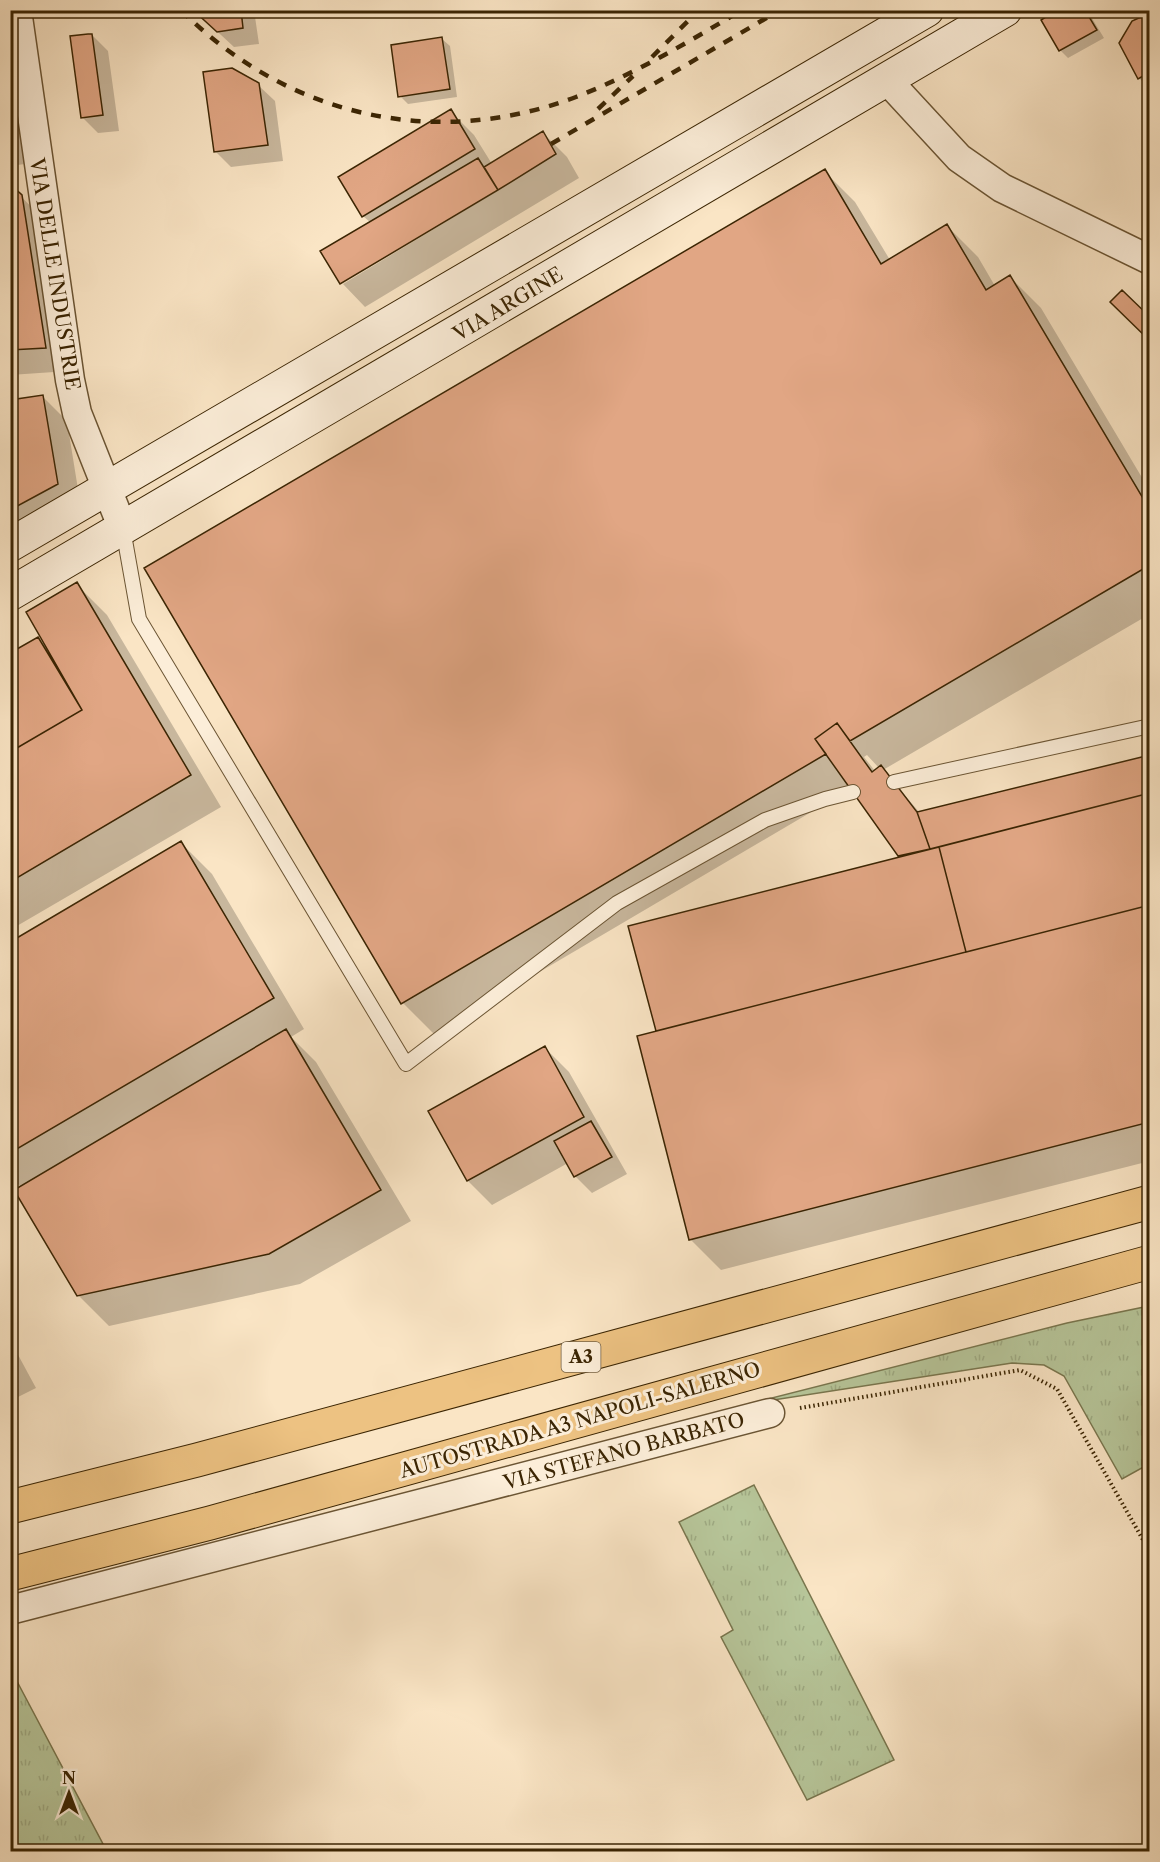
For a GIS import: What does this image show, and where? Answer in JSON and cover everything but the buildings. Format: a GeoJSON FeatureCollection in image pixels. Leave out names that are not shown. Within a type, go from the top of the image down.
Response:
{"type":"FeatureCollection","features":[{"type":"Feature","properties":{"kind":"highway","name":"A3"},"geometry":{"type":"LineString","coordinates":[[10,1507],[197,1460],[1149,1202]]}},
{"type":"Feature","properties":{"kind":"highway","name":"AUTOSTRADA A3 NAPOLI-SALERNO"},"geometry":{"type":"LineString","coordinates":[[10,1574],[210,1523],[1149,1262]]}},
{"type":"Feature","properties":{"kind":"highway"},"geometry":{"type":"LineString","coordinates":[[953,1315],[1149,1283]]}},
{"type":"Feature","properties":{"kind":"street","name":"VIA DELLE INDUSTRIE"},"geometry":{"type":"LineString","coordinates":[[17,10],[70,380],[77,413],[123,529]]}},
{"type":"Feature","properties":{"kind":"street"},"geometry":{"type":"LineString","coordinates":[[10,545],[927,10]]}},
{"type":"Feature","properties":{"kind":"street","name":"VIA ARGINE"},"geometry":{"type":"LineString","coordinates":[[10,594],[1005,10]]}},
{"type":"Feature","properties":{"kind":"street"},"geometry":{"type":"LineString","coordinates":[[864,47],[887,80],[959,158],[1002,188],[1149,260]]}},
{"type":"Feature","properties":{"kind":"street","name":"VIA STEFANO BARBATO"},"geometry":{"type":"LineString","coordinates":[[10,1610],[770,1413]]}},
{"type":"Feature","properties":{"kind":"lane"},"geometry":{"type":"LineString","coordinates":[[123,529],[139,619],[406,1064],[616,903],[765,820],[853,792]]}},
{"type":"Feature","properties":{"kind":"lane"},"geometry":{"type":"LineString","coordinates":[[894,782],[1149,726]]}},
{"type":"Feature","properties":{"kind":"path","name":"VIA STEFANO BARBATO"},"geometry":{"type":"LineString","coordinates":[[770,1413],[1020,1370],[1058,1389],[1149,1552]]}},
{"type":"Feature","properties":{"kind":"green space"},"geometry":{"type":"Polygon","coordinates":[[[1149,1306],[1149,1464],[1122,1479],[1064,1376],[1044,1365],[1012,1363],[748,1404],[1067,1323],[1149,1306]]]}},
{"type":"Feature","properties":{"kind":"green space"},"geometry":{"type":"Polygon","coordinates":[[[754,1485],[894,1760],[807,1800],[721,1637],[733,1630],[679,1522],[754,1485]]]}},
{"type":"Feature","properties":{"kind":"green space"},"geometry":{"type":"Polygon","coordinates":[[[11,1670],[103,1844],[88,1851],[11,1851],[11,1670]]]}},
{"type":"Feature","properties":{"kind":"railway"},"geometry":{"type":"LineString","coordinates":[[181,10],[223,47],[268,76],[316,99],[366,113],[417,121],[470,121],[523,113],[576,97],[640,68],[742,10]]}},
{"type":"Feature","properties":{"kind":"railway"},"geometry":{"type":"LineString","coordinates":[[652,57],[699,10]]}},
{"type":"Feature","properties":{"kind":"railway"},"geometry":{"type":"LineString","coordinates":[[551,144],[780,10]]}},
{"type":"Feature","properties":{"kind":"railway"},"geometry":{"type":"LineString","coordinates":[[598,109],[633,76]]}}]}
